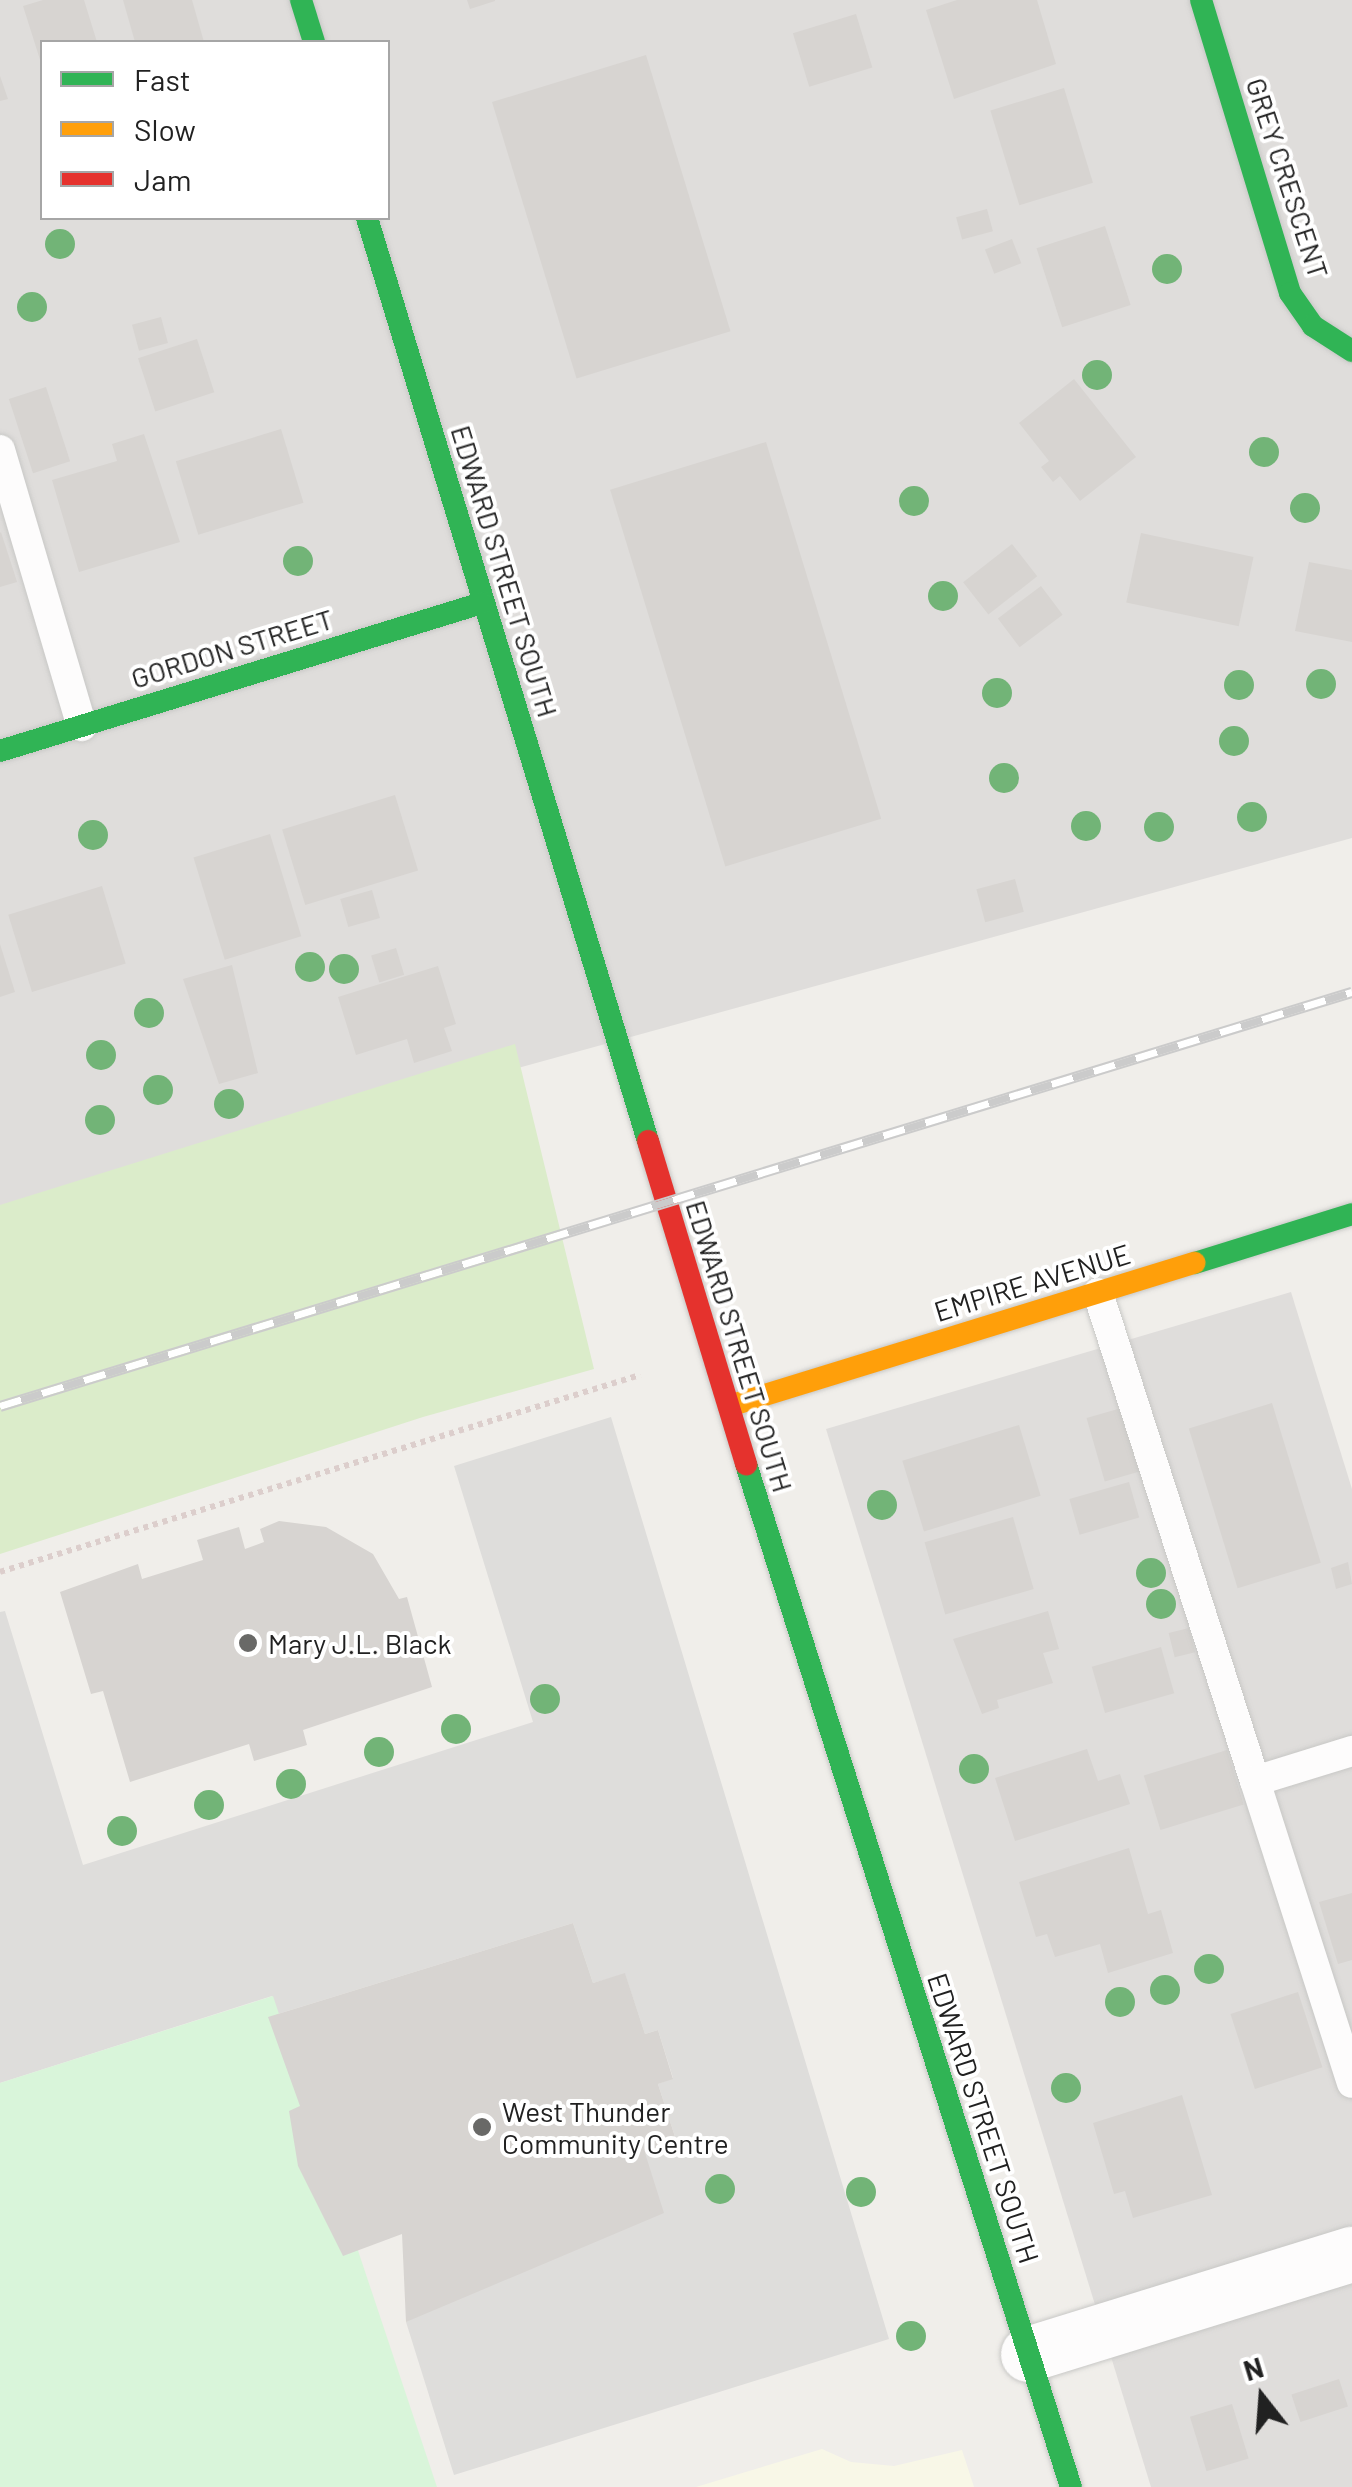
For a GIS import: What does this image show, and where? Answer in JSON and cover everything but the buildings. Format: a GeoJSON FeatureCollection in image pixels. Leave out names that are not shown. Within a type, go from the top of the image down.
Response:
{"type":"FeatureCollection","features":[{"type":"Feature","properties":{"kind":"main road"},"geometry":{"type":"LineString","coordinates":[[301,0],[313,40]]}},
{"type":"Feature","properties":{"kind":"main road","name":"GREY CRESCENT"},"geometry":{"type":"LineString","coordinates":[[1201,0],[1290,293],[1313,326],[1352,351]]}},
{"type":"Feature","properties":{"kind":"main road","name":"EDWARD STREET SOUTH"},"geometry":{"type":"LineString","coordinates":[[368,220],[729,1406],[1071,2487]]}},
{"type":"Feature","properties":{"kind":"main road","name":"GORDON STREET"},"geometry":{"type":"LineString","coordinates":[[0,751],[482,603]]}},
{"type":"Feature","properties":{"kind":"main road","name":"EMPIRE AVENUE"},"geometry":{"type":"LineString","coordinates":[[729,1406],[1352,1214]]}},
{"type":"Feature","properties":{"kind":"street"},"geometry":{"type":"LineString","coordinates":[[1028,2354],[1352,2254]]}},
{"type":"Feature","properties":{"kind":"lane"},"geometry":{"type":"LineString","coordinates":[[0,450],[82,726]]}},
{"type":"Feature","properties":{"kind":"lane"},"geometry":{"type":"LineString","coordinates":[[1098,1293],[1352,2084]]}},
{"type":"Feature","properties":{"kind":"lane"},"geometry":{"type":"LineString","coordinates":[[1255,1781],[1352,1751]]}},
{"type":"Feature","properties":{"kind":"path"},"geometry":{"type":"LineString","coordinates":[[0,1572],[640,1374]]}},
{"type":"Feature","properties":{"kind":"shaded area"},"geometry":{"type":"Polygon","coordinates":[[[0,0],[1352,0],[1352,838],[0,1211],[0,0]]]}},
{"type":"Feature","properties":{"kind":"shaded area"},"geometry":{"type":"Polygon","coordinates":[[[1291,1292],[1352,1489],[1352,2487],[1151,2487],[826,1429],[1291,1292]]]}},
{"type":"Feature","properties":{"kind":"shaded area"},"geometry":{"type":"Polygon","coordinates":[[[611,1417],[889,2339],[454,2475],[406,2322],[645,2153],[677,2143],[658,2084],[673,2078],[658,2030],[645,2034],[625,1974],[593,1983],[573,1923],[268,2017],[272,1996],[0,2083],[0,1612],[5,1611],[83,1865],[533,1722],[454,1466],[611,1417]]]}},
{"type":"Feature","properties":{"kind":"shaded area"},"geometry":{"type":"Polygon","coordinates":[[[822,2449],[851,2462],[894,2466],[962,2450],[974,2487],[696,2487],[822,2449]]]}},
{"type":"Feature","properties":{"kind":"green space"},"geometry":{"type":"Polygon","coordinates":[[[515,1044],[594,1369],[423,1417],[0,1554],[0,1205],[515,1044]]]}},
{"type":"Feature","properties":{"kind":"green space"},"geometry":{"type":"Polygon","coordinates":[[[273,1996],[437,2487],[0,2487],[0,2083],[273,1996]]]}},
{"type":"Feature","properties":{"kind":"railway"},"geometry":{"type":"LineString","coordinates":[[0,1406],[1352,992]]}},
{"type":"Feature","properties":{"kind":"traffic: fast"},"geometry":{"type":"LineString","coordinates":[[301,0],[313,40]]}},
{"type":"Feature","properties":{"kind":"traffic: fast"},"geometry":{"type":"LineString","coordinates":[[1201,0],[1290,293],[1313,326],[1352,351]]}},
{"type":"Feature","properties":{"kind":"traffic: fast"},"geometry":{"type":"LineString","coordinates":[[368,220],[648,1141]]}},
{"type":"Feature","properties":{"kind":"traffic: fast"},"geometry":{"type":"LineString","coordinates":[[0,751],[482,603]]}},
{"type":"Feature","properties":{"kind":"traffic: fast"},"geometry":{"type":"LineString","coordinates":[[1195,1263],[1352,1214]]}},
{"type":"Feature","properties":{"kind":"traffic: fast"},"geometry":{"type":"LineString","coordinates":[[746,1464],[1071,2487]]}},
{"type":"Feature","properties":{"kind":"traffic: slow"},"geometry":{"type":"LineString","coordinates":[[729,1406],[1195,1263]]}},
{"type":"Feature","properties":{"kind":"traffic: jam"},"geometry":{"type":"LineString","coordinates":[[648,1141],[746,1464]]}},
{"type":"Feature","properties":{"kind":"place","name":"Mary J.L. Black"},"geometry":{"type":"Point","coordinates":[248,1643]}},
{"type":"Feature","properties":{"kind":"place","name":"West Thunder Community Centre"},"geometry":{"type":"Point","coordinates":[482,2127]}}]}
